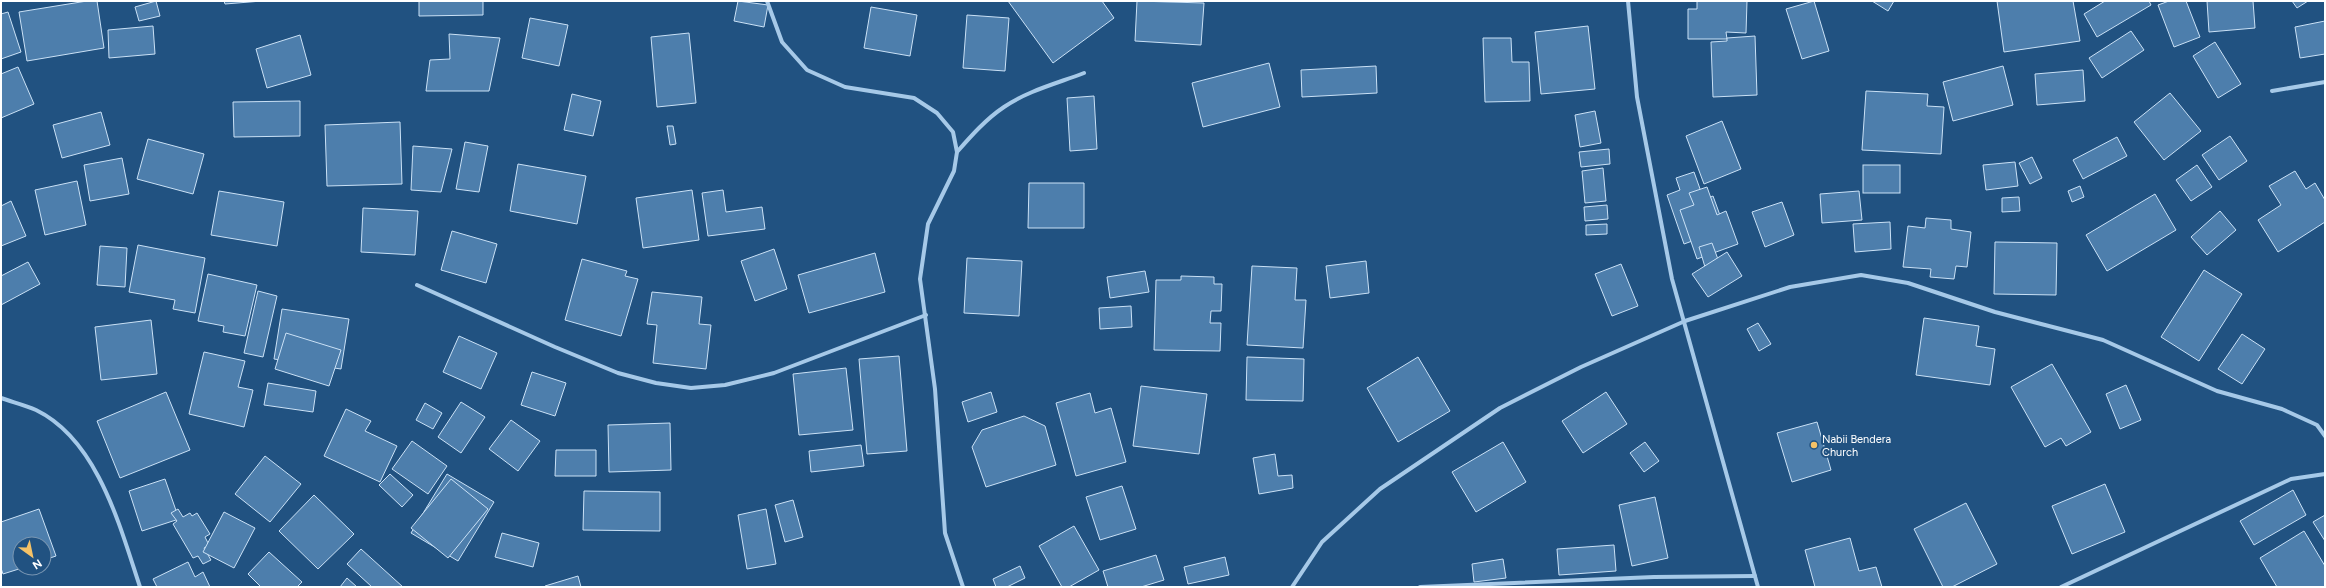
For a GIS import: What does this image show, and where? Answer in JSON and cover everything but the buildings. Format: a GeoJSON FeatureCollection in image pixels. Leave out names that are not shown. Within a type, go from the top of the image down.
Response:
{"type":"FeatureCollection","features":[{"type":"Feature","properties":{"kind":"street"},"geometry":{"type":"LineString","coordinates":[[767,1],[782,42],[807,70],[845,88],[914,98],[937,113],[953,132],[957,152],[954,171],[928,224],[920,279],[935,389],[945,533],[963,587]]}},
{"type":"Feature","properties":{"kind":"street"},"geometry":{"type":"LineString","coordinates":[[1628,1],[1637,98],[1672,279],[1685,321],[1758,587]]}},
{"type":"Feature","properties":{"kind":"street"},"geometry":{"type":"LineString","coordinates":[[957,152],[981,126],[1004,106],[1033,92],[1084,73]]}},
{"type":"Feature","properties":{"kind":"street"},"geometry":{"type":"LineString","coordinates":[[2272,91],[2325,82]]}},
{"type":"Feature","properties":{"kind":"street"},"geometry":{"type":"LineString","coordinates":[[1292,587],[1322,542],[1380,489],[1500,408],[1581,367],[1685,321],[1790,287],[1861,275],[1908,283],[1995,312],[2076,332],[2115,345],[2217,391],[2282,409],[2317,425],[2325,436]]}},
{"type":"Feature","properties":{"kind":"street"},"geometry":{"type":"LineString","coordinates":[[417,285],[555,347],[618,373],[656,383],[691,388],[725,384],[774,372],[926,315]]}},
{"type":"Feature","properties":{"kind":"street"},"geometry":{"type":"LineString","coordinates":[[1,398],[36,410],[63,430],[85,455],[100,477],[124,538],[140,587]]}},
{"type":"Feature","properties":{"kind":"street"},"geometry":{"type":"LineString","coordinates":[[2061,587],[2291,479],[2325,474]]}},
{"type":"Feature","properties":{"kind":"street"},"geometry":{"type":"LineString","coordinates":[[1420,587],[1638,577],[1756,576]]}},
{"type":"Feature","properties":{"kind":"place","name":"Nabii Bendera Church"},"geometry":{"type":"Point","coordinates":[1814,445]}}]}
